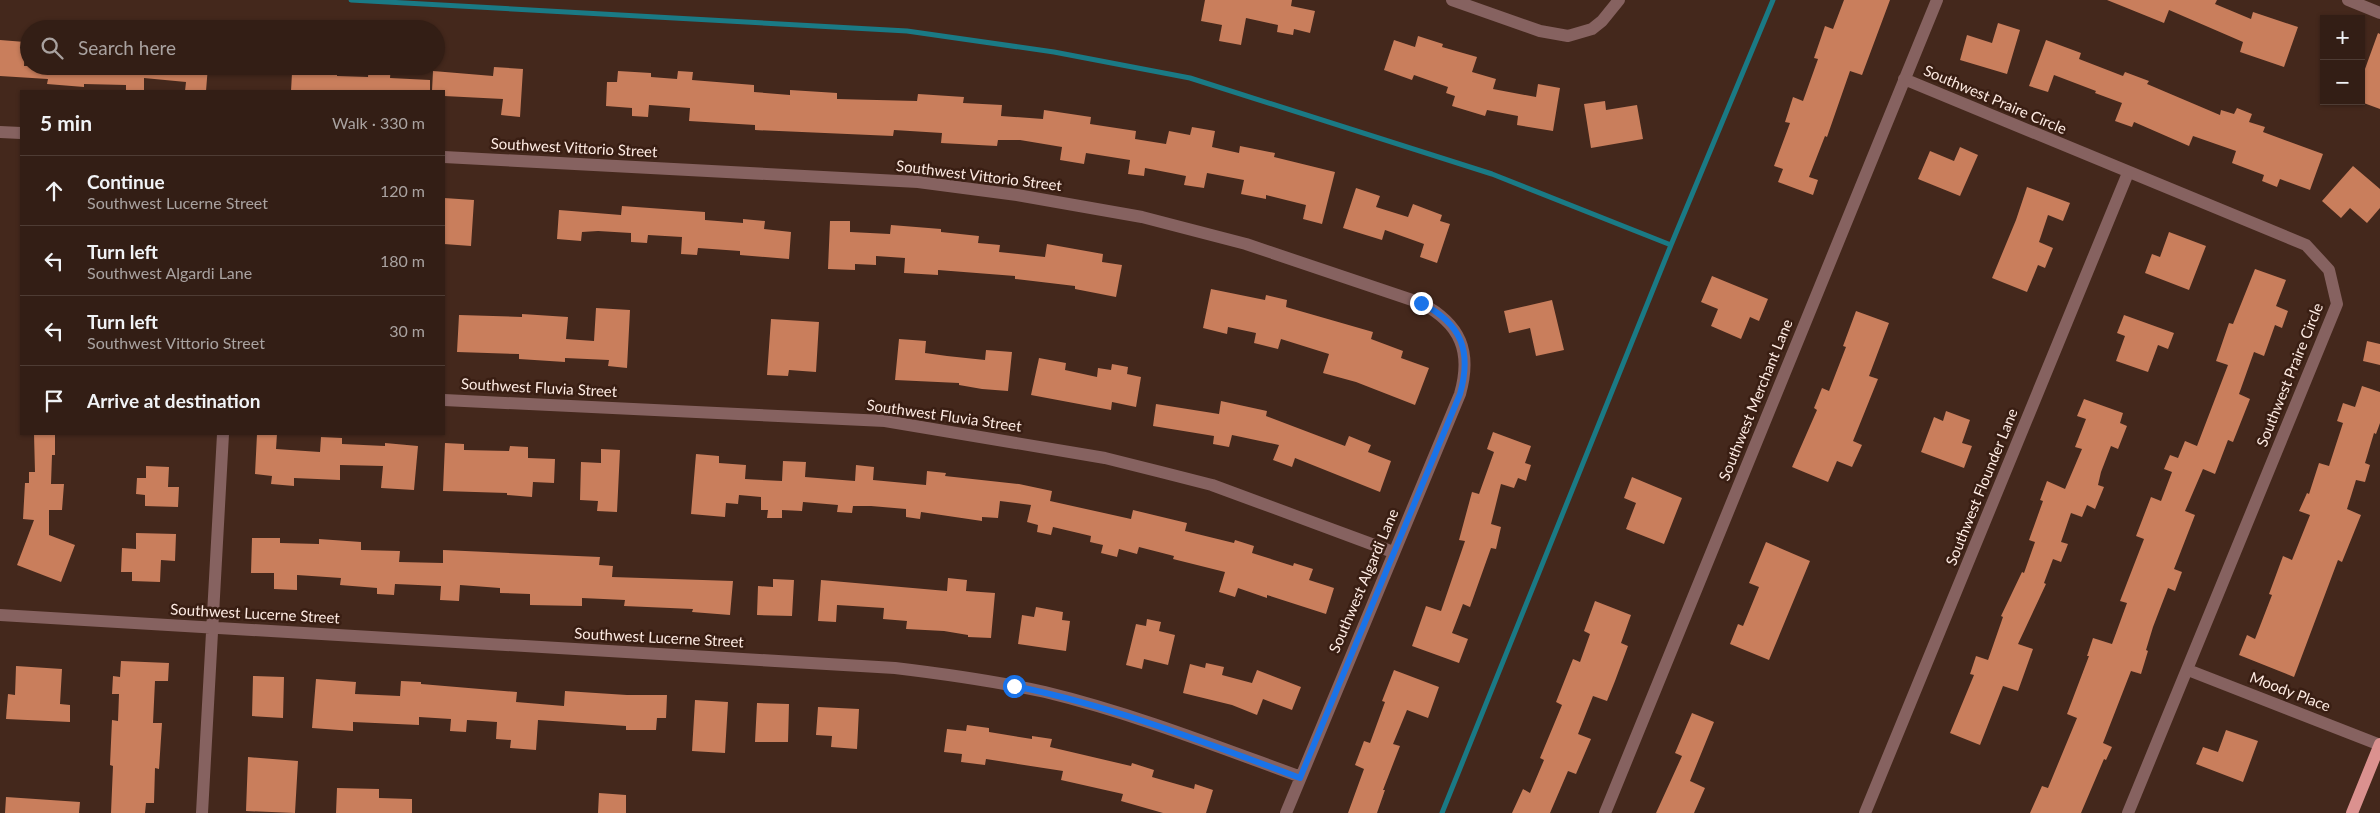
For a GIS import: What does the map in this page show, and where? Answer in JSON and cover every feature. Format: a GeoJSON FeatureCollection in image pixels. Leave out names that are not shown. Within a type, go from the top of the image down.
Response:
{"type":"FeatureCollection","features":[{"type":"Feature","properties":{"kind":"main road"},"geometry":{"type":"LineString","coordinates":[[2352,813],[2380,745]]}},
{"type":"Feature","properties":{"kind":"street"},"geometry":{"type":"LineString","coordinates":[[1452,0],[1540,31],[1568,36],[1592,28],[1602,21],[1619,0]]}},
{"type":"Feature","properties":{"kind":"street","name":"Southwest Merchant Lane"},"geometry":{"type":"LineString","coordinates":[[1605,813],[1937,0]]}},
{"type":"Feature","properties":{"kind":"street"},"geometry":{"type":"LineString","coordinates":[[2348,0],[2380,13]]}},
{"type":"Feature","properties":{"kind":"street","name":"Southwest Praire Circle"},"geometry":{"type":"LineString","coordinates":[[1904,80],[2306,245],[2329,270],[2337,304],[2128,813]]}},
{"type":"Feature","properties":{"kind":"street"},"geometry":{"type":"LineString","coordinates":[[0,132],[20,133]]}},
{"type":"Feature","properties":{"kind":"street","name":"Southwest Vittorio Street"},"geometry":{"type":"LineString","coordinates":[[445,157],[918,182],[1017,195],[1142,217],[1246,244],[1421,303],[1436,311],[1448,321],[1462,345],[1466,360]]}},
{"type":"Feature","properties":{"kind":"street","name":"Southwest Flounder Lane"},"geometry":{"type":"LineString","coordinates":[[1865,813],[2128,173]]}},
{"type":"Feature","properties":{"kind":"street","name":"Southwest Algardi Lane"},"geometry":{"type":"LineString","coordinates":[[1286,813],[1460,394],[1466,373],[1466,360]]}},
{"type":"Feature","properties":{"kind":"street","name":"Southwest Fluvia Street"},"geometry":{"type":"LineString","coordinates":[[445,400],[885,421],[1105,458],[1161,472],[1212,486],[1393,552]]}},
{"type":"Feature","properties":{"kind":"street"},"geometry":{"type":"LineString","coordinates":[[202,808],[222,435]]}},
{"type":"Feature","properties":{"kind":"street","name":"Southwest Lucerne Street"},"geometry":{"type":"LineString","coordinates":[[0,615],[895,668],[1014,686],[1085,703],[1151,722],[1300,778]]}},
{"type":"Feature","properties":{"kind":"street","name":"Moody Place"},"geometry":{"type":"LineString","coordinates":[[2188,670],[2380,745]]}},
{"type":"Feature","properties":{"kind":"building"},"geometry":{"type":"Polygon","coordinates":[[[1205,0],[1292,0],[1291,6],[1315,11],[1310,33],[1294,29],[1293,35],[1277,32],[1278,25],[1246,18],[1241,45],[1219,41],[1222,25],[1201,21],[1205,0]]]}},
{"type":"Feature","properties":{"kind":"building"},"geometry":{"type":"Polygon","coordinates":[[[1844,0],[1890,0],[1862,75],[1850,71],[1827,137],[1825,136],[1809,177],[1818,180],[1813,195],[1778,182],[1783,169],[1774,166],[1790,123],[1785,122],[1793,97],[1803,101],[1818,59],[1814,58],[1825,26],[1833,29],[1844,0]]]}},
{"type":"Feature","properties":{"kind":"building"},"geometry":{"type":"Polygon","coordinates":[[[2107,0],[2217,0],[2215,4],[2251,19],[2253,12],[2298,27],[2284,67],[2240,52],[2243,42],[2169,10],[2164,23],[2107,0]]]}},
{"type":"Feature","properties":{"kind":"building"},"geometry":{"type":"Polygon","coordinates":[[[1998,23],[2020,30],[2007,74],[1960,60],[1967,35],[1992,43],[1998,23]]]}},
{"type":"Feature","properties":{"kind":"building"},"geometry":{"type":"Polygon","coordinates":[[[2378,33],[2380,34],[2380,109],[2365,103],[2365,69],[2378,33]]]}},
{"type":"Feature","properties":{"kind":"building"},"geometry":{"type":"Polygon","coordinates":[[[1418,36],[1443,44],[1442,47],[1477,57],[1472,72],[1496,79],[1493,89],[1536,97],[1538,84],[1560,88],[1553,131],[1517,125],[1518,116],[1487,110],[1485,116],[1452,106],[1455,96],[1446,93],[1448,87],[1414,75],[1412,80],[1384,70],[1394,40],[1415,47],[1418,36]]]}},
{"type":"Feature","properties":{"kind":"building"},"geometry":{"type":"Polygon","coordinates":[[[0,40],[20,42],[20,75],[207,75],[206,90],[185,90],[186,82],[144,78],[144,90],[126,90],[126,85],[84,84],[84,87],[47,84],[48,79],[0,76],[0,40]]]}},
{"type":"Feature","properties":{"kind":"building"},"geometry":{"type":"Polygon","coordinates":[[[2046,40],[2081,53],[2079,59],[2123,76],[2125,72],[2149,81],[2147,84],[2220,115],[2221,110],[2234,114],[2237,108],[2252,114],[2249,122],[2265,127],[2263,132],[2323,154],[2310,190],[2280,179],[2277,187],[2262,181],[2264,175],[2232,163],[2236,151],[2193,136],[2189,146],[2134,122],[2132,127],[2115,121],[2122,103],[2054,75],[2048,92],[2029,86],[2046,40]]]}},
{"type":"Feature","properties":{"kind":"building"},"geometry":{"type":"Polygon","coordinates":[[[494,67],[523,69],[520,117],[501,115],[503,99],[445,96],[445,90],[432,90],[433,75],[445,75],[445,72],[493,76],[494,67]]]}},
{"type":"Feature","properties":{"kind":"building"},"geometry":{"type":"Polygon","coordinates":[[[618,71],[651,73],[651,77],[677,79],[678,71],[693,72],[692,80],[754,85],[754,92],[790,95],[790,90],[837,93],[837,99],[917,101],[918,94],[964,97],[963,103],[1002,105],[1001,116],[1043,119],[1044,110],[1091,117],[1090,124],[1136,131],[1135,139],[1166,144],[1169,131],[1190,135],[1192,127],[1215,131],[1212,147],[1239,153],[1240,146],[1275,153],[1274,157],[1335,172],[1322,224],[1303,219],[1306,205],[1266,195],[1266,199],[1241,194],[1244,180],[1207,173],[1204,188],[1184,185],[1186,176],[1145,168],[1144,176],[1128,174],[1130,160],[1086,153],[1084,164],[1060,160],[1062,147],[1020,140],[998,140],[997,146],[941,143],[942,133],[894,130],[893,136],[755,130],[755,125],[689,121],[690,108],[649,105],[648,117],[632,116],[632,108],[606,106],[607,82],[617,82],[618,71]]]}},
{"type":"Feature","properties":{"kind":"building"},"geometry":{"type":"Polygon","coordinates":[[[292,75],[368,77],[368,75],[390,75],[390,78],[430,80],[430,90],[291,90],[292,75]]]}},
{"type":"Feature","properties":{"kind":"building"},"geometry":{"type":"Polygon","coordinates":[[[1605,101],[1606,110],[1637,105],[1643,139],[1591,148],[1584,104],[1605,101]]]}},
{"type":"Feature","properties":{"kind":"building"},"geometry":{"type":"Polygon","coordinates":[[[1960,147],[1978,155],[1960,196],[1918,179],[1930,151],[1954,161],[1960,147]]]}},
{"type":"Feature","properties":{"kind":"building"},"geometry":{"type":"Polygon","coordinates":[[[2353,166],[2380,189],[2380,208],[2367,223],[2350,208],[2341,218],[2322,201],[2353,166]]]}},
{"type":"Feature","properties":{"kind":"building"},"geometry":{"type":"Polygon","coordinates":[[[2027,187],[2070,203],[2063,221],[2048,215],[2039,242],[2053,248],[2045,268],[2038,265],[2027,292],[1992,278],[2016,220],[2027,187]]]}},
{"type":"Feature","properties":{"kind":"building"},"geometry":{"type":"Polygon","coordinates":[[[1356,188],[1380,196],[1376,207],[1408,217],[1413,204],[1442,215],[1440,221],[1450,224],[1437,263],[1420,257],[1424,244],[1385,230],[1382,240],[1343,228],[1356,188]]]}},
{"type":"Feature","properties":{"kind":"building"},"geometry":{"type":"Polygon","coordinates":[[[445,198],[474,200],[471,246],[445,244],[445,198]]]}},
{"type":"Feature","properties":{"kind":"building"},"geometry":{"type":"Polygon","coordinates":[[[622,206],[705,212],[705,220],[743,223],[743,219],[765,221],[764,229],[791,232],[789,259],[740,255],[740,251],[698,248],[697,255],[681,254],[682,237],[648,235],[647,243],[631,242],[631,233],[598,231],[582,232],[581,241],[557,239],[559,210],[621,215],[622,206]]]}},
{"type":"Feature","properties":{"kind":"building"},"geometry":{"type":"Polygon","coordinates":[[[830,221],[850,221],[850,232],[890,234],[891,225],[941,229],[941,232],[979,236],[978,243],[1000,245],[999,252],[1045,257],[1047,244],[1103,254],[1102,262],[1122,265],[1116,297],[1075,289],[1075,286],[1015,279],[1015,276],[938,270],[938,275],[904,273],[905,258],[876,256],[876,265],[855,264],[855,270],[828,269],[830,221]]]}},
{"type":"Feature","properties":{"kind":"building"},"geometry":{"type":"Polygon","coordinates":[[[2169,232],[2206,246],[2189,290],[2145,273],[2152,254],[2160,257],[2169,232]]]}},
{"type":"Feature","properties":{"kind":"building"},"geometry":{"type":"Polygon","coordinates":[[[2255,269],[2286,280],[2276,306],[2288,311],[2282,328],[2275,325],[2264,356],[2254,352],[2239,394],[2250,399],[2233,442],[2228,440],[2215,474],[2203,469],[2185,511],[2195,515],[2174,569],[2182,572],[2175,591],[2168,588],[2153,627],[2141,674],[2131,671],[2103,743],[2112,747],[2106,760],[2104,759],[2081,813],[2030,813],[2042,786],[2048,788],[2077,718],[2067,714],[2089,656],[2087,656],[2093,638],[2112,644],[2127,603],[2120,601],[2144,539],[2136,536],[2151,497],[2161,501],[2172,472],[2164,469],[2170,455],[2178,458],[2185,441],[2197,446],[2228,365],[2216,361],[2229,323],[2233,324],[2255,269]]]}},
{"type":"Feature","properties":{"kind":"building"},"geometry":{"type":"Polygon","coordinates":[[[1712,276],[1768,299],[1759,321],[1750,317],[1741,339],[1711,326],[1718,309],[1701,302],[1712,276]]]}},
{"type":"Feature","properties":{"kind":"building"},"geometry":{"type":"Polygon","coordinates":[[[1211,289],[1265,300],[1266,295],[1287,300],[1286,307],[1373,332],[1371,339],[1403,351],[1401,358],[1429,368],[1415,405],[1356,382],[1323,373],[1329,354],[1281,339],[1278,349],[1254,343],[1256,333],[1228,327],[1227,334],[1203,328],[1211,289]]]}},
{"type":"Feature","properties":{"kind":"building"},"geometry":{"type":"Polygon","coordinates":[[[1552,300],[1564,350],[1536,356],[1530,328],[1509,333],[1504,311],[1552,300]]]}},
{"type":"Feature","properties":{"kind":"building"},"geometry":{"type":"Polygon","coordinates":[[[596,308],[630,310],[627,368],[608,366],[609,360],[565,358],[565,362],[519,359],[519,354],[457,352],[459,315],[522,317],[522,314],[568,317],[566,339],[594,341],[596,308]]]}},
{"type":"Feature","properties":{"kind":"building"},"geometry":{"type":"Polygon","coordinates":[[[1856,311],[1889,323],[1869,376],[1878,379],[1853,441],[1862,445],[1852,467],[1837,461],[1828,482],[1792,467],[1817,410],[1814,408],[1822,388],[1829,391],[1846,347],[1843,346],[1856,311]]]}},
{"type":"Feature","properties":{"kind":"building"},"geometry":{"type":"Polygon","coordinates":[[[2124,315],[2174,333],[2168,349],[2158,345],[2148,372],[2116,361],[2125,336],[2117,333],[2124,315]]]}},
{"type":"Feature","properties":{"kind":"building"},"geometry":{"type":"Polygon","coordinates":[[[771,319],[819,322],[816,372],[789,370],[788,376],[767,375],[771,319]]]}},
{"type":"Feature","properties":{"kind":"building"},"geometry":{"type":"Polygon","coordinates":[[[899,339],[926,341],[925,353],[947,356],[985,360],[986,350],[1012,352],[1008,391],[982,389],[959,385],[959,383],[895,380],[899,339]]]}},
{"type":"Feature","properties":{"kind":"building"},"geometry":{"type":"Polygon","coordinates":[[[2367,341],[2380,344],[2380,365],[2363,361],[2367,341]]]}},
{"type":"Feature","properties":{"kind":"building"},"geometry":{"type":"Polygon","coordinates":[[[1039,358],[1066,363],[1065,370],[1097,377],[1098,368],[1111,370],[1112,364],[1128,367],[1127,374],[1141,377],[1136,407],[1112,402],[1111,410],[1031,395],[1039,358]]]}},
{"type":"Feature","properties":{"kind":"building"},"geometry":{"type":"Polygon","coordinates":[[[2362,386],[2380,392],[2380,423],[2376,434],[2374,433],[2365,463],[2370,465],[2365,482],[2356,480],[2347,509],[2361,515],[2342,562],[2338,560],[2294,677],[2239,655],[2247,635],[2255,639],[2272,595],[2269,594],[2283,556],[2292,560],[2310,515],[2299,511],[2307,493],[2309,494],[2319,463],[2329,466],[2343,423],[2337,421],[2343,403],[2355,407],[2362,386]]]}},
{"type":"Feature","properties":{"kind":"building"},"geometry":{"type":"Polygon","coordinates":[[[2084,399],[2123,413],[2120,423],[2127,426],[2118,449],[2111,446],[2098,485],[2104,487],[2095,509],[2087,505],[2082,517],[2071,513],[2061,542],[2068,544],[2061,562],[2053,559],[2044,583],[2046,584],[2018,644],[2033,649],[2018,691],[2003,686],[1980,745],[1950,733],[1974,675],[1970,674],[1976,656],[1988,660],[2003,617],[2001,616],[2022,572],[2024,573],[2035,542],[2029,540],[2043,501],[2040,500],[2047,481],[2065,489],[2082,449],[2075,447],[2086,419],[2077,416],[2084,399]]]}},
{"type":"Feature","properties":{"kind":"building"},"geometry":{"type":"Polygon","coordinates":[[[1221,401],[1267,411],[1266,416],[1345,446],[1349,436],[1371,445],[1368,452],[1391,461],[1380,492],[1295,458],[1292,467],[1273,460],[1279,445],[1232,435],[1229,447],[1213,444],[1214,436],[1153,426],[1156,404],[1219,414],[1221,401]]]}},
{"type":"Feature","properties":{"kind":"building"},"geometry":{"type":"Polygon","coordinates":[[[1946,411],[1970,420],[1962,443],[1972,446],[1964,468],[1921,452],[1934,417],[1943,421],[1946,411]]]}},
{"type":"Feature","properties":{"kind":"building"},"geometry":{"type":"Polygon","coordinates":[[[1493,432],[1531,446],[1525,463],[1531,465],[1526,481],[1518,478],[1514,488],[1501,484],[1491,524],[1501,527],[1496,549],[1491,548],[1470,607],[1463,604],[1452,633],[1468,639],[1459,663],[1412,646],[1426,606],[1441,611],[1465,541],[1459,540],[1472,492],[1479,494],[1494,452],[1487,449],[1493,432]]]}},
{"type":"Feature","properties":{"kind":"building"},"geometry":{"type":"Polygon","coordinates":[[[34,435],[55,435],[55,455],[52,455],[51,484],[64,484],[62,510],[49,510],[49,535],[75,545],[61,582],[17,565],[34,520],[23,519],[25,483],[29,483],[29,472],[35,472],[34,435]]]}},
{"type":"Feature","properties":{"kind":"building"},"geometry":{"type":"Polygon","coordinates":[[[257,435],[277,435],[276,449],[320,452],[321,437],[342,438],[342,444],[385,446],[385,443],[418,446],[414,490],[381,488],[383,466],[340,465],[340,480],[294,478],[294,486],[271,484],[272,476],[255,474],[257,435]]]}},
{"type":"Feature","properties":{"kind":"building"},"geometry":{"type":"Polygon","coordinates":[[[445,443],[464,444],[464,450],[509,451],[510,446],[528,447],[528,458],[555,459],[554,483],[533,482],[532,497],[507,495],[507,493],[443,491],[445,443]]]}},
{"type":"Feature","properties":{"kind":"building"},"geometry":{"type":"Polygon","coordinates":[[[601,449],[620,450],[617,512],[597,511],[598,501],[580,500],[581,462],[601,463],[601,449]]]}},
{"type":"Feature","properties":{"kind":"building"},"geometry":{"type":"Polygon","coordinates":[[[696,454],[719,456],[719,463],[746,465],[745,479],[782,481],[783,461],[806,462],[805,477],[855,481],[856,465],[874,467],[873,480],[926,485],[927,471],[946,473],[945,476],[1019,484],[1052,491],[1050,501],[1131,519],[1133,510],[1187,523],[1185,531],[1234,543],[1235,540],[1254,546],[1252,553],[1293,566],[1294,563],[1313,569],[1309,580],[1334,588],[1326,614],[1267,595],[1267,598],[1238,588],[1235,597],[1219,592],[1225,572],[1173,559],[1174,556],[1139,547],[1137,554],[1119,549],[1117,557],[1101,553],[1103,545],[1090,542],[1091,536],[1053,527],[1051,535],[1037,532],[1038,525],[1027,522],[1031,505],[1000,501],[998,518],[982,517],[982,521],[921,512],[920,519],[906,517],[906,509],[871,506],[853,506],[852,513],[837,512],[838,505],[803,502],[802,511],[782,510],[782,518],[767,518],[768,510],[761,510],[761,497],[739,495],[738,504],[726,503],[725,517],[691,514],[696,454]]]}},
{"type":"Feature","properties":{"kind":"building"},"geometry":{"type":"Polygon","coordinates":[[[146,466],[169,467],[168,487],[179,487],[178,507],[145,506],[145,495],[136,494],[137,478],[146,478],[146,466]]]}},
{"type":"Feature","properties":{"kind":"building"},"geometry":{"type":"Polygon","coordinates":[[[1632,477],[1682,498],[1664,544],[1626,529],[1636,503],[1624,498],[1632,477]]]}},
{"type":"Feature","properties":{"kind":"building"},"geometry":{"type":"Polygon","coordinates":[[[136,533],[176,534],[175,561],[161,560],[160,582],[132,581],[132,572],[121,572],[122,548],[136,549],[136,533]]]}},
{"type":"Feature","properties":{"kind":"building"},"geometry":{"type":"Polygon","coordinates":[[[252,538],[280,538],[280,543],[319,544],[319,539],[361,542],[361,550],[400,551],[399,562],[443,563],[443,550],[600,557],[599,565],[613,566],[612,577],[733,581],[730,615],[692,612],[693,609],[624,606],[625,600],[582,598],[582,606],[530,605],[530,594],[500,593],[500,588],[460,585],[459,601],[440,600],[441,586],[395,584],[394,595],[377,594],[377,588],[340,585],[341,578],[297,575],[297,590],[274,589],[274,573],[251,573],[252,538]]]}},
{"type":"Feature","properties":{"kind":"building"},"geometry":{"type":"Polygon","coordinates":[[[1766,542],[1810,561],[1769,660],[1730,644],[1738,624],[1743,626],[1759,587],[1749,583],[1766,542]]]}},
{"type":"Feature","properties":{"kind":"building"},"geometry":{"type":"Polygon","coordinates":[[[948,578],[967,580],[966,591],[995,593],[991,638],[968,637],[968,635],[944,631],[906,629],[907,621],[883,619],[884,608],[837,605],[836,622],[818,621],[821,580],[947,591],[948,578]]]}},
{"type":"Feature","properties":{"kind":"building"},"geometry":{"type":"Polygon","coordinates":[[[773,579],[794,580],[792,616],[757,615],[758,586],[773,587],[773,579]]]}},
{"type":"Feature","properties":{"kind":"building"},"geometry":{"type":"Polygon","coordinates":[[[1595,601],[1631,615],[1621,643],[1628,646],[1615,681],[1607,701],[1593,696],[1578,734],[1591,739],[1576,774],[1568,771],[1550,813],[1512,813],[1523,789],[1530,793],[1544,760],[1540,758],[1562,705],[1556,702],[1573,659],[1580,662],[1590,634],[1584,631],[1595,601]]]}},
{"type":"Feature","properties":{"kind":"building"},"geometry":{"type":"Polygon","coordinates":[[[1036,607],[1063,612],[1062,620],[1070,621],[1066,651],[1018,644],[1022,615],[1034,617],[1036,607]]]}},
{"type":"Feature","properties":{"kind":"building"},"geometry":{"type":"Polygon","coordinates":[[[1147,619],[1161,622],[1159,631],[1175,635],[1168,665],[1144,659],[1142,669],[1126,665],[1136,624],[1146,626],[1147,619]]]}},
{"type":"Feature","properties":{"kind":"building"},"geometry":{"type":"Polygon","coordinates":[[[121,661],[169,663],[168,681],[155,681],[153,723],[162,723],[159,769],[155,768],[154,803],[146,803],[145,813],[111,813],[113,766],[110,765],[112,720],[118,721],[119,694],[112,694],[113,676],[120,677],[121,661]]]}},
{"type":"Feature","properties":{"kind":"building"},"geometry":{"type":"Polygon","coordinates":[[[1206,663],[1224,667],[1222,675],[1252,683],[1257,670],[1301,687],[1292,710],[1263,699],[1257,715],[1232,705],[1183,693],[1190,664],[1205,668],[1206,663]]]}},
{"type":"Feature","properties":{"kind":"building"},"geometry":{"type":"Polygon","coordinates":[[[16,666],[62,669],[60,704],[70,705],[70,722],[6,719],[8,694],[15,695],[16,666]]]}},
{"type":"Feature","properties":{"kind":"building"},"geometry":{"type":"Polygon","coordinates":[[[1394,670],[1439,687],[1428,718],[1407,710],[1393,744],[1400,746],[1383,790],[1385,790],[1377,813],[1348,813],[1364,769],[1355,765],[1364,741],[1370,743],[1385,702],[1382,701],[1394,670]]]}},
{"type":"Feature","properties":{"kind":"building"},"geometry":{"type":"Polygon","coordinates":[[[253,676],[284,677],[283,718],[252,716],[253,676]]]}},
{"type":"Feature","properties":{"kind":"building"},"geometry":{"type":"Polygon","coordinates":[[[316,679],[356,682],[355,694],[400,696],[401,681],[421,682],[421,684],[517,692],[516,702],[564,706],[565,691],[627,695],[667,695],[666,718],[657,718],[656,730],[626,730],[626,726],[538,720],[536,750],[510,748],[511,740],[496,739],[497,722],[467,720],[466,732],[450,731],[451,719],[419,717],[419,725],[353,722],[353,731],[312,728],[316,679]]]}},
{"type":"Feature","properties":{"kind":"building"},"geometry":{"type":"Polygon","coordinates":[[[695,700],[728,702],[725,753],[692,751],[695,700]]]}},
{"type":"Feature","properties":{"kind":"building"},"geometry":{"type":"Polygon","coordinates":[[[757,703],[789,704],[788,742],[755,742],[757,703]]]}},
{"type":"Feature","properties":{"kind":"building"},"geometry":{"type":"Polygon","coordinates":[[[818,707],[859,709],[857,749],[831,747],[832,736],[816,735],[818,707]]]}},
{"type":"Feature","properties":{"kind":"building"},"geometry":{"type":"Polygon","coordinates":[[[1692,713],[1714,722],[1690,781],[1705,788],[1694,813],[1656,813],[1682,756],[1675,753],[1692,713]]]}},
{"type":"Feature","properties":{"kind":"building"},"geometry":{"type":"Polygon","coordinates":[[[967,725],[989,728],[989,732],[1032,739],[1032,736],[1052,739],[1050,747],[1131,766],[1132,763],[1154,770],[1152,777],[1194,789],[1195,784],[1213,790],[1206,813],[1163,813],[1121,801],[1123,794],[1061,780],[1063,771],[986,759],[985,765],[961,762],[962,754],[944,752],[947,729],[966,731],[967,725]]]}},
{"type":"Feature","properties":{"kind":"building"},"geometry":{"type":"Polygon","coordinates":[[[2226,730],[2258,741],[2243,782],[2196,764],[2203,747],[2218,752],[2226,730]]]}},
{"type":"Feature","properties":{"kind":"building"},"geometry":{"type":"Polygon","coordinates":[[[248,757],[298,761],[295,813],[246,811],[248,757]]]}},
{"type":"Feature","properties":{"kind":"building"},"geometry":{"type":"Polygon","coordinates":[[[337,788],[379,789],[379,798],[412,799],[412,813],[336,813],[337,788]]]}},
{"type":"Feature","properties":{"kind":"building"},"geometry":{"type":"Polygon","coordinates":[[[599,793],[626,795],[626,813],[598,813],[599,793]]]}},
{"type":"Feature","properties":{"kind":"building"},"geometry":{"type":"Polygon","coordinates":[[[6,797],[80,802],[79,813],[5,813],[6,797]]]}},
{"type":"Feature","properties":{"kind":"waterway"},"geometry":{"type":"LineString","coordinates":[[351,0],[907,31],[1054,52],[1190,78],[1492,174],[1671,245]]}},
{"type":"Feature","properties":{"kind":"waterway"},"geometry":{"type":"LineString","coordinates":[[1442,813],[1671,245],[1773,0]]}},
{"type":"Feature","properties":{"kind":"route"},"geometry":{"type":"LineString","coordinates":[[1014,686],[1045,692],[1151,722],[1300,778],[1460,394],[1466,373],[1466,360],[1455,330],[1436,311],[1421,303]]}}]}
